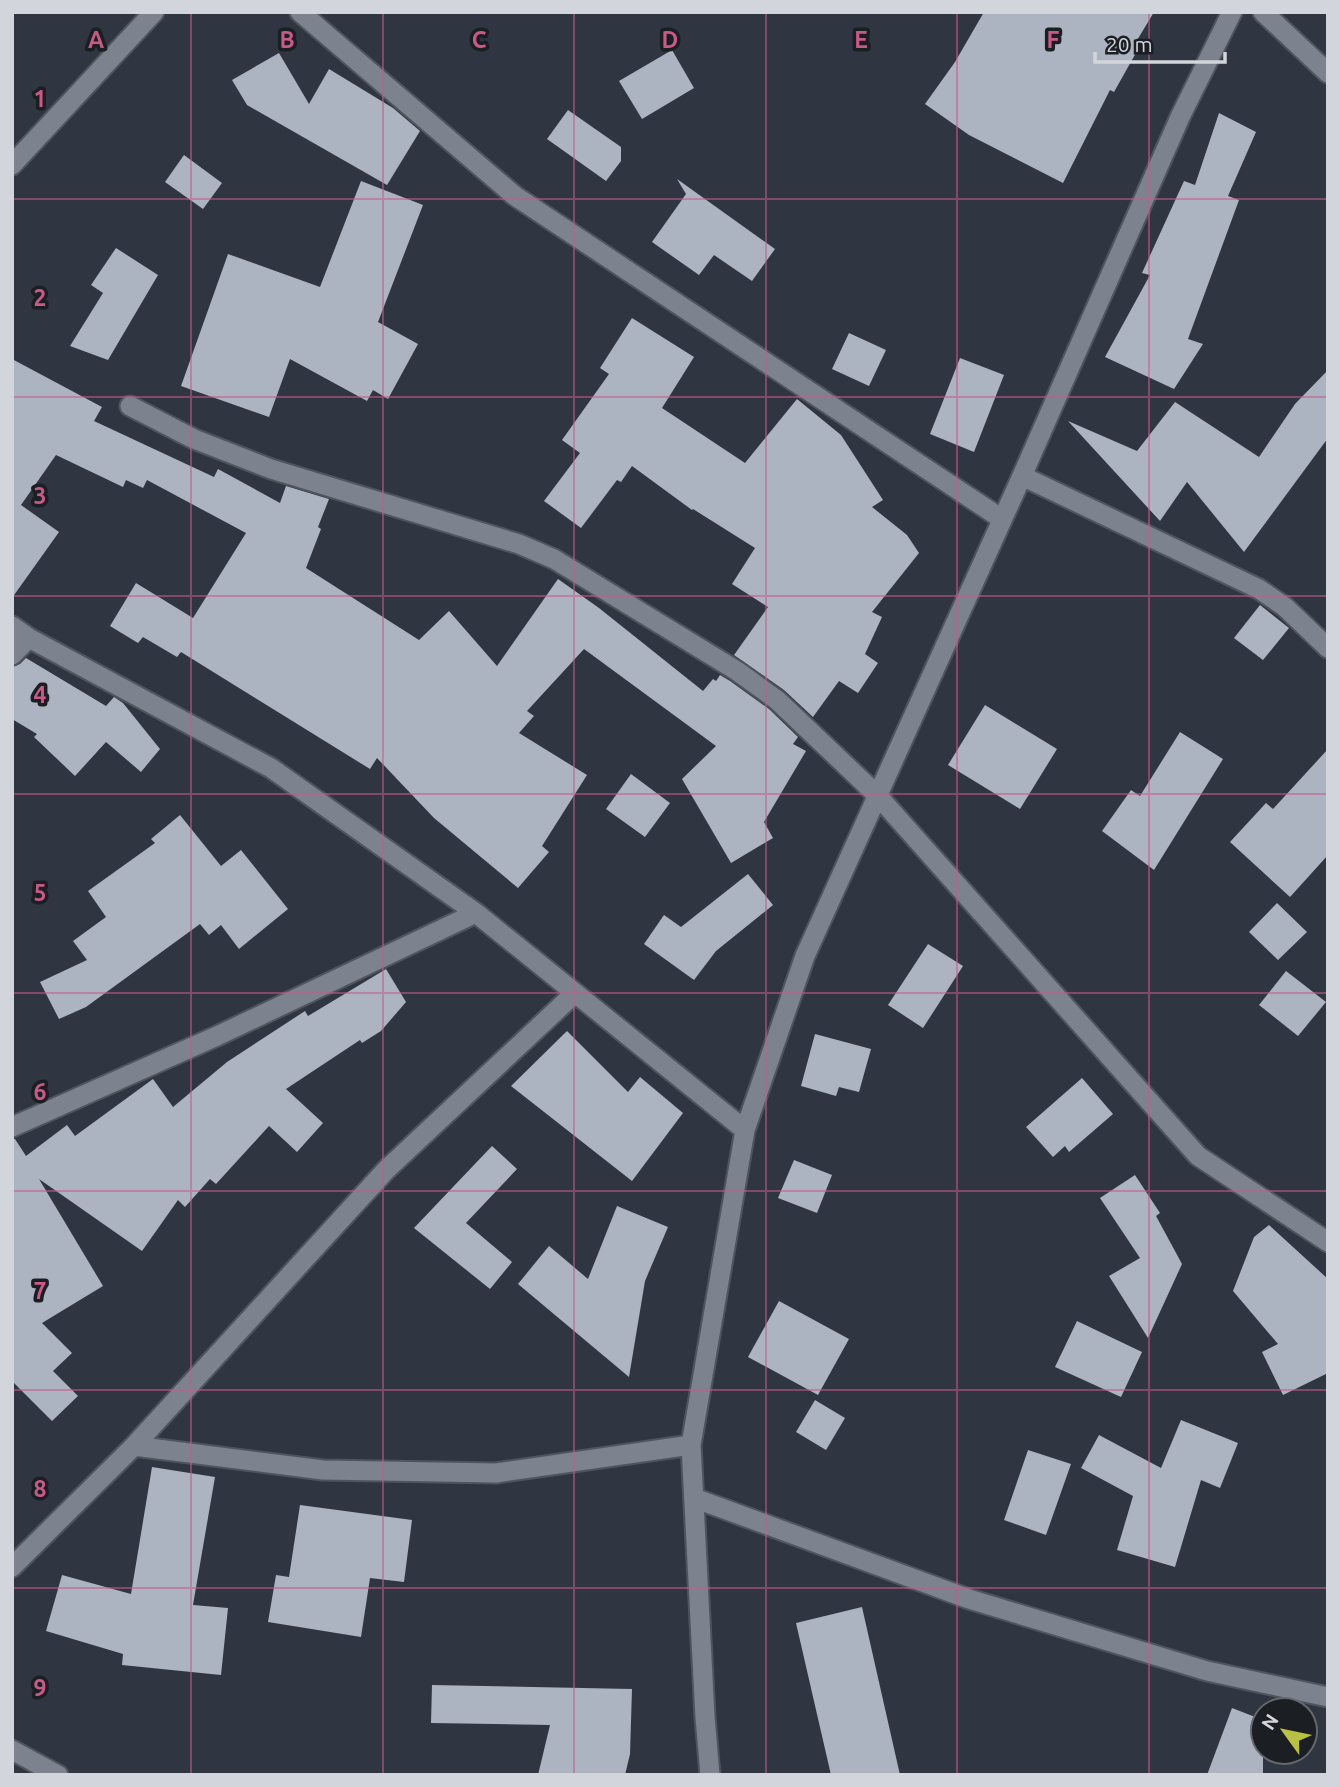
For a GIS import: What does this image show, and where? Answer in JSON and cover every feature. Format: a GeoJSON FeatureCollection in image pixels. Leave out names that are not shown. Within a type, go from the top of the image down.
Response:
{"type":"FeatureCollection","features":[{"type":"Feature","properties":{"kind":"street"},"geometry":{"type":"LineString","coordinates":[[12,165],[154,12]]}},
{"type":"Feature","properties":{"kind":"street"},"geometry":{"type":"LineString","coordinates":[[300,12],[515,196],[1002,519]]}},
{"type":"Feature","properties":{"kind":"street"},"geometry":{"type":"LineString","coordinates":[[710,1775],[691,1445],[745,1130],[805,956],[1023,476],[1181,115],[1232,12]]}},
{"type":"Feature","properties":{"kind":"street"},"geometry":{"type":"LineString","coordinates":[[1263,12],[1328,73]]}},
{"type":"Feature","properties":{"kind":"street"},"geometry":{"type":"LineString","coordinates":[[130,406],[194,439],[271,469],[519,544],[554,559],[737,671],[777,700],[878,796],[1198,1156],[1328,1242]]}},
{"type":"Feature","properties":{"kind":"street"},"geometry":{"type":"LineString","coordinates":[[1023,476],[1259,589],[1285,607],[1328,648]]}},
{"type":"Feature","properties":{"kind":"street"},"geometry":{"type":"LineString","coordinates":[[12,626],[29,638],[271,768],[476,913],[745,1130]]}},
{"type":"Feature","properties":{"kind":"street"},"geometry":{"type":"LineString","coordinates":[[12,655],[29,638]]}},
{"type":"Feature","properties":{"kind":"street"},"geometry":{"type":"LineString","coordinates":[[12,1127],[217,1036],[476,913]]}},
{"type":"Feature","properties":{"kind":"street"},"geometry":{"type":"LineString","coordinates":[[12,1567],[134,1446],[386,1170],[575,993]]}},
{"type":"Feature","properties":{"kind":"street"},"geometry":{"type":"LineString","coordinates":[[134,1446],[323,1470],[496,1474],[691,1445]]}},
{"type":"Feature","properties":{"kind":"street"},"geometry":{"type":"LineString","coordinates":[[694,1498],[969,1599],[1208,1671],[1328,1697]]}},
{"type":"Feature","properties":{"kind":"street"},"geometry":{"type":"LineString","coordinates":[[12,1750],[58,1775]]}},
{"type":"Feature","properties":{"kind":"building"},"geometry":{"type":"Polygon","coordinates":[[[984,12],[1154,12],[1136,42],[1141,44],[1114,92],[1110,90],[1063,183],[969,135],[925,104],[955,62],[984,12]]]}},
{"type":"Feature","properties":{"kind":"building"},"geometry":{"type":"Polygon","coordinates":[[[672,50],[694,88],[642,119],[619,81],[672,50]]]}},
{"type":"Feature","properties":{"kind":"building"},"geometry":{"type":"Polygon","coordinates":[[[279,53],[309,104],[329,69],[393,108],[420,131],[387,185],[247,105],[232,80],[279,53]]]}},
{"type":"Feature","properties":{"kind":"building"},"geometry":{"type":"Polygon","coordinates":[[[568,110],[621,147],[621,161],[606,181],[547,139],[568,110]]]}},
{"type":"Feature","properties":{"kind":"building"},"geometry":{"type":"Polygon","coordinates":[[[1219,113],[1256,132],[1228,196],[1239,200],[1188,339],[1203,344],[1174,389],[1105,357],[1150,275],[1142,273],[1184,181],[1195,185],[1219,113]]]}},
{"type":"Feature","properties":{"kind":"building"},"geometry":{"type":"Polygon","coordinates":[[[184,155],[222,183],[203,209],[165,182],[184,155]]]}},
{"type":"Feature","properties":{"kind":"building"},"geometry":{"type":"Polygon","coordinates":[[[677,179],[775,249],[752,281],[714,255],[699,275],[652,242],[686,194],[677,179]]]}},
{"type":"Feature","properties":{"kind":"building"},"geometry":{"type":"Polygon","coordinates":[[[361,181],[423,205],[378,322],[418,344],[388,399],[373,390],[367,401],[290,359],[269,417],[181,386],[228,254],[320,287],[361,181]]]}},
{"type":"Feature","properties":{"kind":"building"},"geometry":{"type":"Polygon","coordinates":[[[116,248],[158,275],[108,360],[70,346],[103,293],[91,285],[116,248]]]}},
{"type":"Feature","properties":{"kind":"building"},"geometry":{"type":"Polygon","coordinates":[[[632,318],[694,357],[662,408],[745,463],[797,399],[841,435],[883,500],[872,507],[907,535],[919,553],[872,612],[882,617],[865,654],[878,663],[858,693],[839,681],[813,717],[784,690],[734,655],[768,607],[732,584],[755,548],[692,510],[632,466],[621,482],[617,480],[581,528],[544,501],[580,453],[562,440],[609,374],[600,368],[632,318]]]}},
{"type":"Feature","properties":{"kind":"building"},"geometry":{"type":"Polygon","coordinates":[[[849,333],[886,350],[869,386],[832,369],[849,333]]]}},
{"type":"Feature","properties":{"kind":"building"},"geometry":{"type":"Polygon","coordinates":[[[960,358],[1004,375],[974,452],[930,434],[960,358]]]}},
{"type":"Feature","properties":{"kind":"building"},"geometry":{"type":"Polygon","coordinates":[[[12,359],[102,407],[94,421],[214,477],[218,469],[280,503],[286,486],[329,499],[306,568],[419,640],[449,611],[497,666],[558,579],[599,608],[703,691],[720,675],[730,681],[769,709],[798,737],[793,744],[806,751],[764,822],[773,838],[731,863],[682,779],[716,746],[584,649],[527,711],[534,716],[519,733],[587,775],[542,846],[549,852],[518,888],[434,818],[377,758],[370,769],[181,652],[177,657],[143,637],[138,643],[110,626],[136,583],[193,618],[246,533],[147,480],[143,488],[126,480],[123,487],[56,455],[21,505],[59,532],[12,598],[12,359]]]}},
{"type":"Feature","properties":{"kind":"building"},"geometry":{"type":"Polygon","coordinates":[[[1328,370],[1328,438],[1244,552],[1187,482],[1160,521],[1068,421],[1137,451],[1175,402],[1259,457],[1295,404],[1328,370]]]}},
{"type":"Feature","properties":{"kind":"building"},"geometry":{"type":"Polygon","coordinates":[[[1260,605],[1289,628],[1263,660],[1234,638],[1260,605]]]}},
{"type":"Feature","properties":{"kind":"building"},"geometry":{"type":"Polygon","coordinates":[[[26,658],[106,706],[114,697],[123,703],[160,749],[141,772],[106,742],[75,776],[34,737],[37,734],[12,719],[12,667],[26,658]]]}},
{"type":"Feature","properties":{"kind":"building"},"geometry":{"type":"Polygon","coordinates":[[[985,705],[1057,749],[1020,809],[948,765],[985,705]]]}},
{"type":"Feature","properties":{"kind":"building"},"geometry":{"type":"Polygon","coordinates":[[[1180,732],[1223,759],[1154,870],[1102,831],[1131,790],[1140,796],[1180,732]]]}},
{"type":"Feature","properties":{"kind":"building"},"geometry":{"type":"Polygon","coordinates":[[[1328,749],[1328,855],[1290,897],[1230,842],[1266,803],[1273,809],[1328,749]]]}},
{"type":"Feature","properties":{"kind":"building"},"geometry":{"type":"Polygon","coordinates":[[[631,774],[670,803],[645,837],[606,809],[631,774]]]}},
{"type":"Feature","properties":{"kind":"building"},"geometry":{"type":"Polygon","coordinates":[[[180,815],[221,866],[241,850],[288,909],[239,949],[221,925],[209,935],[200,924],[86,1007],[59,1019],[40,982],[87,960],[73,941],[106,917],[88,891],[155,843],[151,839],[180,815]]]}},
{"type":"Feature","properties":{"kind":"building"},"geometry":{"type":"Polygon","coordinates":[[[748,874],[773,905],[716,951],[694,980],[644,944],[664,915],[681,927],[748,874]]]}},
{"type":"Feature","properties":{"kind":"building"},"geometry":{"type":"Polygon","coordinates":[[[1277,903],[1307,932],[1278,960],[1249,932],[1277,903]]]}},
{"type":"Feature","properties":{"kind":"building"},"geometry":{"type":"Polygon","coordinates":[[[928,944],[963,966],[923,1028],[888,1005],[928,944]]]}},
{"type":"Feature","properties":{"kind":"building"},"geometry":{"type":"Polygon","coordinates":[[[386,969],[406,1002],[381,1031],[362,1043],[360,1040],[286,1089],[323,1123],[297,1152],[269,1126],[216,1184],[210,1179],[185,1207],[178,1200],[142,1251],[39,1179],[103,1286],[42,1323],[72,1353],[53,1371],[78,1396],[52,1421],[12,1381],[12,1139],[15,1139],[26,1156],[67,1125],[75,1136],[153,1079],[173,1107],[227,1062],[305,1011],[308,1016],[386,969]]]}},
{"type":"Feature","properties":{"kind":"building"},"geometry":{"type":"Polygon","coordinates":[[[1286,971],[1326,1002],[1298,1036],[1259,1005],[1286,971]]]}},
{"type":"Feature","properties":{"kind":"building"},"geometry":{"type":"Polygon","coordinates":[[[567,1031],[628,1092],[640,1077],[683,1113],[632,1181],[511,1086],[567,1031]]]}},
{"type":"Feature","properties":{"kind":"building"},"geometry":{"type":"Polygon","coordinates":[[[815,1034],[871,1049],[859,1092],[839,1087],[836,1096],[801,1086],[815,1034]]]}},
{"type":"Feature","properties":{"kind":"building"},"geometry":{"type":"Polygon","coordinates":[[[1082,1078],[1113,1114],[1069,1152],[1065,1146],[1053,1157],[1026,1127],[1082,1078]]]}},
{"type":"Feature","properties":{"kind":"building"},"geometry":{"type":"Polygon","coordinates":[[[492,1146],[517,1169],[466,1223],[512,1262],[490,1289],[414,1228],[492,1146]]]}},
{"type":"Feature","properties":{"kind":"building"},"geometry":{"type":"Polygon","coordinates":[[[794,1160],[832,1175],[817,1213],[778,1198],[794,1160]]]}},
{"type":"Feature","properties":{"kind":"building"},"geometry":{"type":"Polygon","coordinates":[[[1135,1175],[1160,1213],[1156,1216],[1182,1264],[1148,1338],[1109,1276],[1140,1258],[1100,1198],[1135,1175]]]}},
{"type":"Feature","properties":{"kind":"building"},"geometry":{"type":"Polygon","coordinates":[[[617,1206],[668,1227],[645,1281],[629,1377],[518,1284],[549,1246],[588,1279],[617,1206]]]}},
{"type":"Feature","properties":{"kind":"building"},"geometry":{"type":"Polygon","coordinates":[[[1269,1225],[1328,1279],[1328,1373],[1283,1395],[1262,1352],[1278,1344],[1233,1291],[1254,1237],[1269,1225]]]}},
{"type":"Feature","properties":{"kind":"building"},"geometry":{"type":"Polygon","coordinates":[[[779,1301],[849,1339],[818,1395],[748,1357],[779,1301]]]}},
{"type":"Feature","properties":{"kind":"building"},"geometry":{"type":"Polygon","coordinates":[[[1077,1321],[1142,1352],[1121,1397],[1055,1367],[1077,1321]]]}},
{"type":"Feature","properties":{"kind":"building"},"geometry":{"type":"Polygon","coordinates":[[[815,1400],[845,1418],[826,1450],[796,1432],[815,1400]]]}},
{"type":"Feature","properties":{"kind":"building"},"geometry":{"type":"Polygon","coordinates":[[[1181,1420],[1238,1443],[1220,1488],[1201,1480],[1175,1567],[1117,1550],[1133,1496],[1081,1468],[1099,1435],[1161,1468],[1181,1420]]]}},
{"type":"Feature","properties":{"kind":"building"},"geometry":{"type":"Polygon","coordinates":[[[1028,1450],[1071,1464],[1046,1535],[1004,1520],[1028,1450]]]}},
{"type":"Feature","properties":{"kind":"building"},"geometry":{"type":"Polygon","coordinates":[[[152,1467],[215,1477],[193,1605],[228,1608],[221,1675],[122,1665],[123,1654],[46,1631],[62,1575],[131,1594],[152,1467]]]}},
{"type":"Feature","properties":{"kind":"building"},"geometry":{"type":"Polygon","coordinates":[[[300,1505],[412,1520],[404,1582],[370,1578],[361,1637],[268,1622],[276,1575],[289,1577],[300,1505]]]}},
{"type":"Feature","properties":{"kind":"building"},"geometry":{"type":"Polygon","coordinates":[[[862,1607],[900,1775],[831,1775],[796,1623],[862,1607]]]}},
{"type":"Feature","properties":{"kind":"building"},"geometry":{"type":"Polygon","coordinates":[[[432,1685],[632,1689],[630,1754],[625,1775],[538,1775],[550,1725],[431,1723],[432,1685]]]}},
{"type":"Feature","properties":{"kind":"building"},"geometry":{"type":"Polygon","coordinates":[[[1232,1708],[1249,1715],[1249,1766],[1263,1766],[1263,1775],[1207,1775],[1232,1708]]]}}]}
